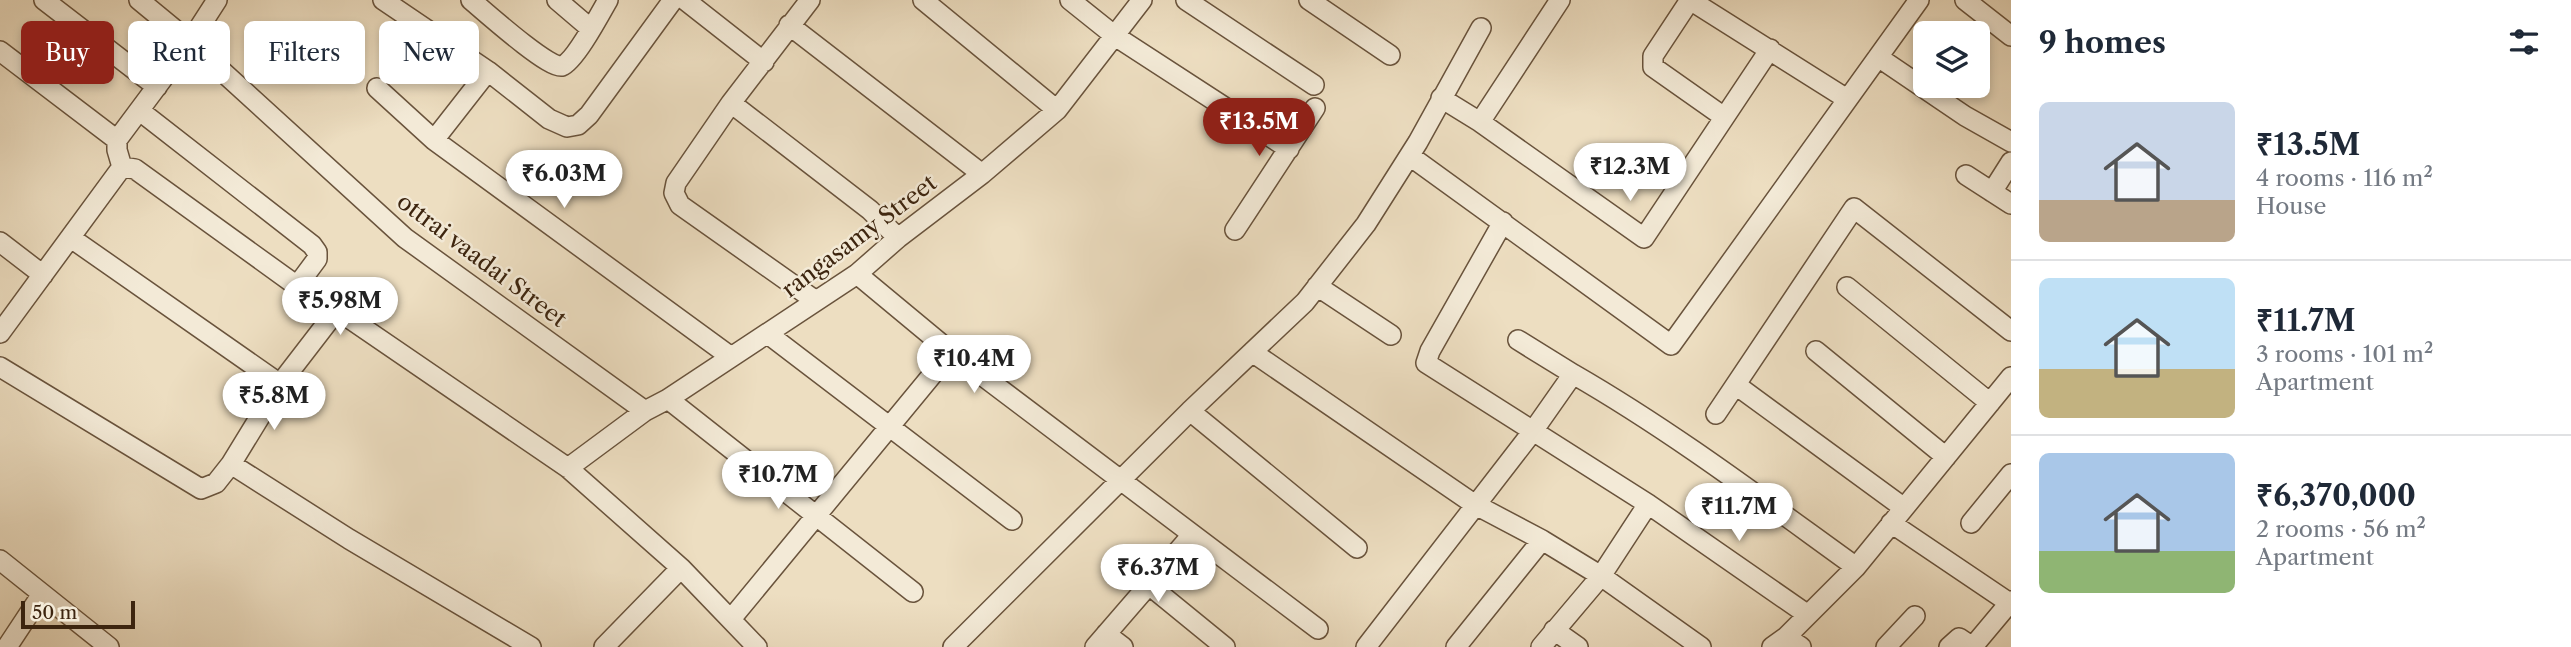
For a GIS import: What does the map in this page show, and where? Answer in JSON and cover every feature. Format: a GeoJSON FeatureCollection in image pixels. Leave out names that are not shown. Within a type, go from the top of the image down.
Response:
{"type":"FeatureCollection","features":[{"type":"Feature","properties":{"kind":"street"},"geometry":{"type":"LineString","coordinates":[[44,0],[157,87]]}},
{"type":"Feature","properties":{"kind":"street","name":"ottrai vaadai Street"},"geometry":{"type":"LineString","coordinates":[[139,0],[164,21]]}},
{"type":"Feature","properties":{"kind":"street"},"geometry":{"type":"LineString","coordinates":[[204,21],[217,0]]}},
{"type":"Feature","properties":{"kind":"street"},"geometry":{"type":"LineString","coordinates":[[383,0],[488,71],[549,119],[567,127],[578,125],[589,115],[673,0]]}},
{"type":"Feature","properties":{"kind":"street"},"geometry":{"type":"LineString","coordinates":[[471,0],[553,66],[564,65],[570,59],[592,29],[608,0]]}},
{"type":"Feature","properties":{"kind":"street"},"geometry":{"type":"LineString","coordinates":[[557,0],[592,29]]}},
{"type":"Feature","properties":{"kind":"street"},"geometry":{"type":"LineString","coordinates":[[685,0],[711,8],[764,62]]}},
{"type":"Feature","properties":{"kind":"street"},"geometry":{"type":"LineString","coordinates":[[810,0],[731,103],[676,183],[674,193],[680,205],[816,302]]}},
{"type":"Feature","properties":{"kind":"street"},"geometry":{"type":"LineString","coordinates":[[923,0],[1057,110]]}},
{"type":"Feature","properties":{"kind":"street"},"geometry":{"type":"LineString","coordinates":[[1070,0],[1115,36],[1289,149]]}},
{"type":"Feature","properties":{"kind":"street","name":"rangasamy Street"},"geometry":{"type":"LineString","coordinates":[[568,468],[645,411],[668,399],[857,274],[982,174],[1057,110],[1142,0]]}},
{"type":"Feature","properties":{"kind":"street"},"geometry":{"type":"LineString","coordinates":[[1186,0],[1314,85]]}},
{"type":"Feature","properties":{"kind":"street"},"geometry":{"type":"LineString","coordinates":[[1309,0],[1390,55]]}},
{"type":"Feature","properties":{"kind":"street"},"geometry":{"type":"LineString","coordinates":[[1480,122],[1560,0]]}},
{"type":"Feature","properties":{"kind":"street"},"geometry":{"type":"LineString","coordinates":[[1724,117],[1653,66],[1653,56],[1690,0],[1847,99]]}},
{"type":"Feature","properties":{"kind":"street"},"geometry":{"type":"LineString","coordinates":[[1965,0],[2011,36]]}},
{"type":"Feature","properties":{"kind":"street"},"geometry":{"type":"LineString","coordinates":[[1410,156],[1671,345],[1916,1]]}},
{"type":"Feature","properties":{"kind":"street"},"geometry":{"type":"LineString","coordinates":[[789,25],[982,174]]}},
{"type":"Feature","properties":{"kind":"street"},"geometry":{"type":"LineString","coordinates":[[953,647],[1189,411],[1305,302],[1366,224],[1410,156],[1481,28]]}},
{"type":"Feature","properties":{"kind":"street"},"geometry":{"type":"LineString","coordinates":[[1441,98],[1480,122],[1644,238],[1770,49]]}},
{"type":"Feature","properties":{"kind":"street"},"geometry":{"type":"LineString","coordinates":[[0,51],[117,140]]}},
{"type":"Feature","properties":{"kind":"street"},"geometry":{"type":"LineString","coordinates":[[1878,57],[1965,116],[2011,142]]}},
{"type":"Feature","properties":{"kind":"street"},"geometry":{"type":"LineString","coordinates":[[434,139],[488,71]]}},
{"type":"Feature","properties":{"kind":"street","name":"ottrai vaadai Street"},"geometry":{"type":"LineString","coordinates":[[230,78],[405,238],[645,411]]}},
{"type":"Feature","properties":{"kind":"street"},"geometry":{"type":"LineString","coordinates":[[122,167],[117,140],[159,84]]}},
{"type":"Feature","properties":{"kind":"street"},"geometry":{"type":"LineString","coordinates":[[377,88],[434,139],[731,357]]}},
{"type":"Feature","properties":{"kind":"street"},"geometry":{"type":"LineString","coordinates":[[731,103],[870,210],[898,239]]}},
{"type":"Feature","properties":{"kind":"street"},"geometry":{"type":"LineString","coordinates":[[1235,230],[1315,108]]}},
{"type":"Feature","properties":{"kind":"street"},"geometry":{"type":"LineString","coordinates":[[140,111],[312,246],[317,253],[317,259],[297,286]]}},
{"type":"Feature","properties":{"kind":"street"},"geometry":{"type":"LineString","coordinates":[[1992,192],[2011,162]]}},
{"type":"Feature","properties":{"kind":"street"},"geometry":{"type":"LineString","coordinates":[[122,167],[135,169],[297,286],[337,310],[568,468],[681,568],[757,647]]}},
{"type":"Feature","properties":{"kind":"street"},"geometry":{"type":"LineString","coordinates":[[0,332],[122,167]]}},
{"type":"Feature","properties":{"kind":"street"},"geometry":{"type":"LineString","coordinates":[[1966,175],[2011,204]]}},
{"type":"Feature","properties":{"kind":"street"},"geometry":{"type":"LineString","coordinates":[[1717,414],[1854,208],[2011,331]]}},
{"type":"Feature","properties":{"kind":"street"},"geometry":{"type":"LineString","coordinates":[[1503,222],[1425,361],[1427,365],[1648,504],[1808,615]]}},
{"type":"Feature","properties":{"kind":"street"},"geometry":{"type":"LineString","coordinates":[[71,238],[280,384]]}},
{"type":"Feature","properties":{"kind":"street"},"geometry":{"type":"LineString","coordinates":[[0,242],[43,275]]}},
{"type":"Feature","properties":{"kind":"street"},"geometry":{"type":"LineString","coordinates":[[857,274],[951,352],[1191,536],[1318,629]]}},
{"type":"Feature","properties":{"kind":"street"},"geometry":{"type":"LineString","coordinates":[[1317,286],[1391,335]]}},
{"type":"Feature","properties":{"kind":"street"},"geometry":{"type":"LineString","coordinates":[[1847,287],[1990,403]]}},
{"type":"Feature","properties":{"kind":"street"},"geometry":{"type":"LineString","coordinates":[[0,367],[201,489],[216,482],[231,464],[280,384],[337,310]]}},
{"type":"Feature","properties":{"kind":"street"},"geometry":{"type":"LineString","coordinates":[[768,334],[1012,520]]}},
{"type":"Feature","properties":{"kind":"street"},"geometry":{"type":"LineString","coordinates":[[1518,340],[1628,405],[1856,567]]}},
{"type":"Feature","properties":{"kind":"street"},"geometry":{"type":"LineString","coordinates":[[1816,351],[1946,457]]}},
{"type":"Feature","properties":{"kind":"street"},"geometry":{"type":"LineString","coordinates":[[731,619],[951,352]]}},
{"type":"Feature","properties":{"kind":"street"},"geometry":{"type":"LineString","coordinates":[[1252,352],[1474,504],[1542,540],[1601,576],[1701,647]]}},
{"type":"Feature","properties":{"kind":"street"},"geometry":{"type":"LineString","coordinates":[[1366,647],[1533,431],[1573,374]]}},
{"type":"Feature","properties":{"kind":"street"},"geometry":{"type":"LineString","coordinates":[[1786,644],[1808,615],[1856,567],[2011,377]]}},
{"type":"Feature","properties":{"kind":"street"},"geometry":{"type":"LineString","coordinates":[[1736,385],[2010,603],[1975,644],[1971,646],[1959,638],[1949,647]]}},
{"type":"Feature","properties":{"kind":"street"},"geometry":{"type":"LineString","coordinates":[[668,399],[913,592]]}},
{"type":"Feature","properties":{"kind":"street"},"geometry":{"type":"LineString","coordinates":[[1189,411],[1357,548]]}},
{"type":"Feature","properties":{"kind":"street"},"geometry":{"type":"LineString","coordinates":[[231,464],[349,539],[531,647]]}},
{"type":"Feature","properties":{"kind":"street"},"geometry":{"type":"LineString","coordinates":[[1971,523],[2011,474]]}},
{"type":"Feature","properties":{"kind":"street"},"geometry":{"type":"LineString","coordinates":[[1541,647],[1601,576],[1648,504]]}},
{"type":"Feature","properties":{"kind":"street"},"geometry":{"type":"LineString","coordinates":[[1123,647],[1100,640],[1191,536]]}},
{"type":"Feature","properties":{"kind":"street"},"geometry":{"type":"LineString","coordinates":[[1456,647],[1542,540]]}},
{"type":"Feature","properties":{"kind":"street"},"geometry":{"type":"LineString","coordinates":[[0,560],[109,647]]}},
{"type":"Feature","properties":{"kind":"street"},"geometry":{"type":"LineString","coordinates":[[604,647],[681,568]]}},
{"type":"Feature","properties":{"kind":"street"},"geometry":{"type":"LineString","coordinates":[[1149,585],[1225,647]]}},
{"type":"Feature","properties":{"kind":"street"},"geometry":{"type":"LineString","coordinates":[[7,647],[42,594]]}},
{"type":"Feature","properties":{"kind":"street"},"geometry":{"type":"LineString","coordinates":[[1886,647],[1915,616]]}},
{"type":"Feature","properties":{"kind":"street"},"geometry":{"type":"LineString","coordinates":[[1554,630],[1578,647]]}}]}
